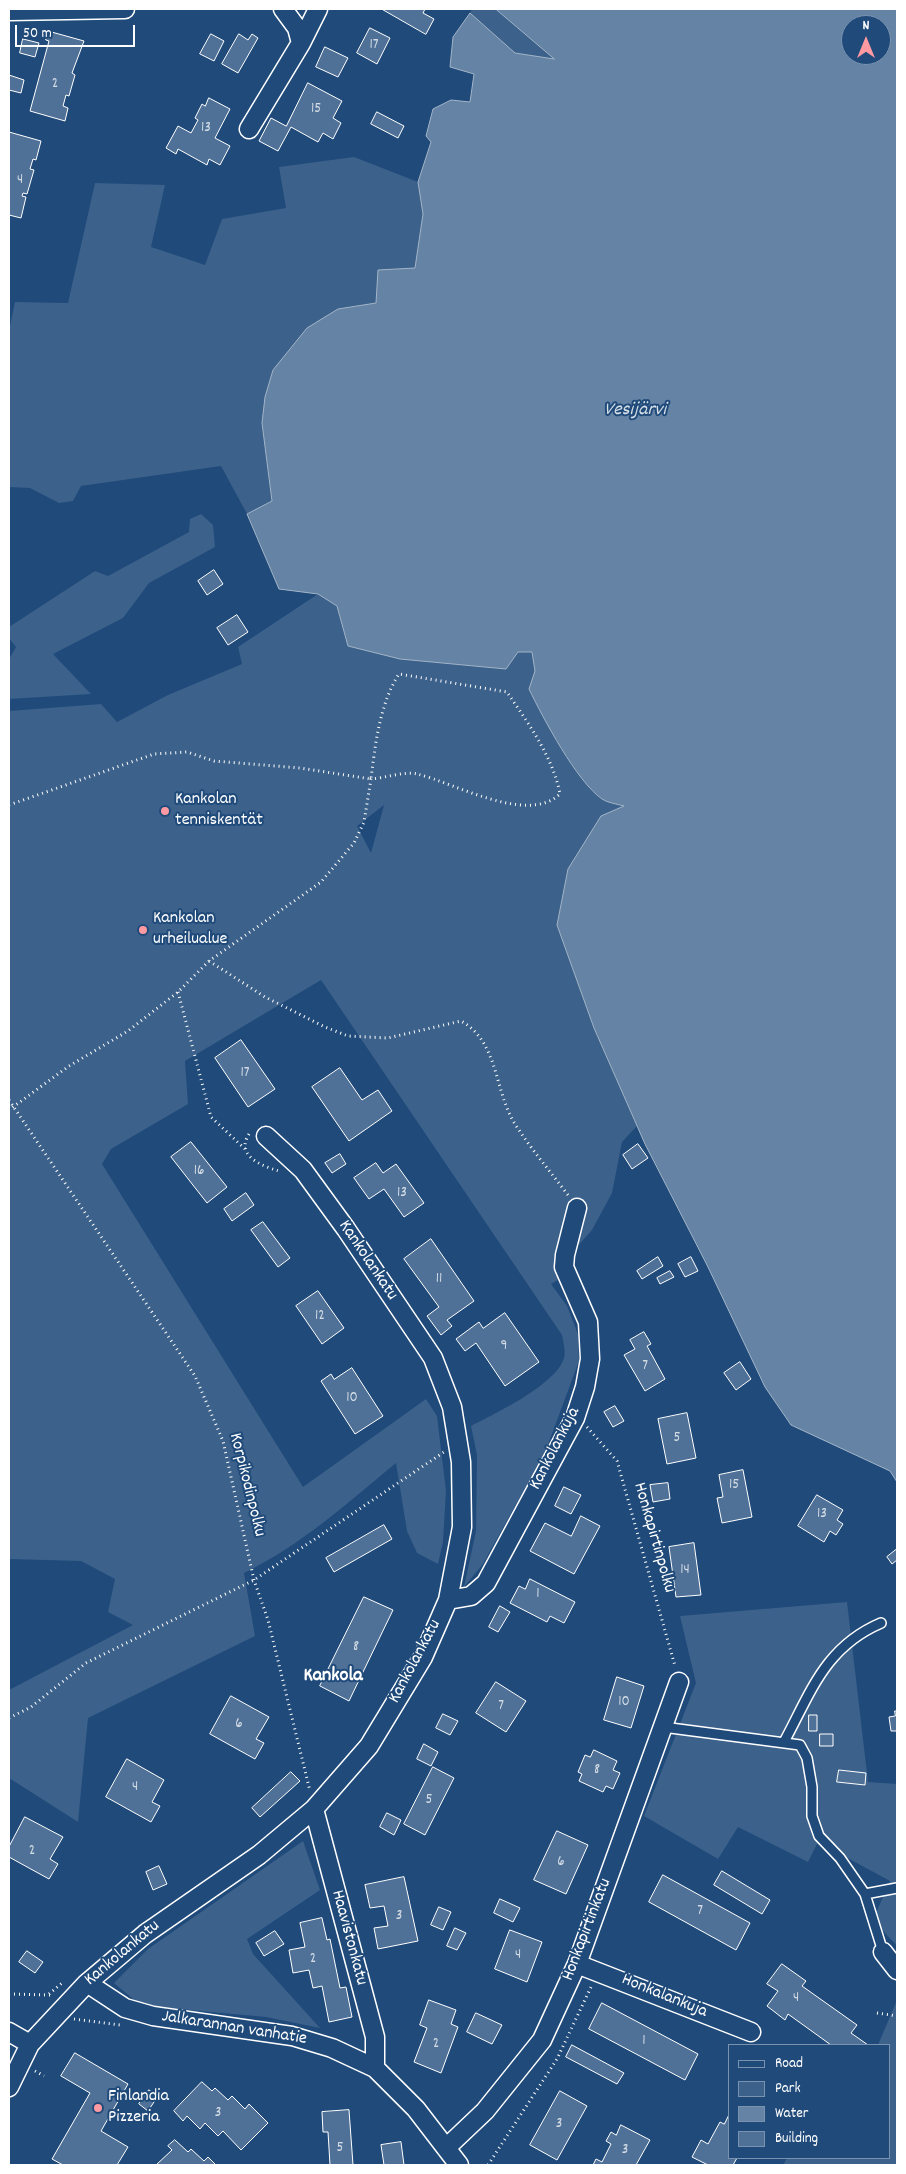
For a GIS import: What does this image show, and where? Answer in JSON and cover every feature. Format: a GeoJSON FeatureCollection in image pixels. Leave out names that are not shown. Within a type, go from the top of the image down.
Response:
{"type":"FeatureCollection","features":[{"type":"Feature","properties":{"kind":"street"},"geometry":{"type":"LineString","coordinates":[[9,10],[125,9]]}},
{"type":"Feature","properties":{"kind":"street"},"geometry":{"type":"LineString","coordinates":[[283,9],[297,28],[301,43]]}},
{"type":"Feature","properties":{"kind":"street"},"geometry":{"type":"LineString","coordinates":[[249,130],[301,43],[318,9]]}},
{"type":"Feature","properties":{"kind":"street","name":"Kankolankatu"},"geometry":{"type":"LineString","coordinates":[[9,2087],[30,2044],[87,1983],[145,1934],[259,1855],[369,1746],[422,1657],[448,1600],[462,1527],[461,1462],[452,1407],[432,1358],[346,1229],[303,1170],[258,1133]]}},
{"type":"Feature","properties":{"kind":"street","name":"Kankolankuja"},"geometry":{"type":"LineString","coordinates":[[448,1600],[471,1596],[486,1583],[575,1418],[585,1387],[590,1360],[588,1322],[564,1267],[565,1255],[577,1208]]}},
{"type":"Feature","properties":{"kind":"street","name":"Honkapirtinkatu"},"geometry":{"type":"LineString","coordinates":[[446,2148],[486,2111],[542,2040],[577,1964],[680,1682]]}},
{"type":"Feature","properties":{"kind":"street","name":"Haavistonkatu"},"geometry":{"type":"LineString","coordinates":[[313,1803],[375,2037],[375,2068]]}},
{"type":"Feature","properties":{"kind":"street"},"geometry":{"type":"LineString","coordinates":[[883,1952],[897,1970]]}},
{"type":"Feature","properties":{"kind":"street","name":"Honkalankuja"},"geometry":{"type":"LineString","coordinates":[[577,1964],[751,2032]]}},
{"type":"Feature","properties":{"kind":"street","name":"Jalkarannan vanhatie"},"geometry":{"type":"LineString","coordinates":[[87,1983],[126,2008],[153,2016],[292,2036],[332,2048],[375,2068],[416,2109],[459,2165]]}},
{"type":"Feature","properties":{"kind":"street"},"geometry":{"type":"LineString","coordinates":[[9,2032],[30,2044]]}},
{"type":"Feature","properties":{"kind":"lane"},"geometry":{"type":"LineString","coordinates":[[784,1742],[823,1668],[839,1649],[862,1631],[881,1623]]}},
{"type":"Feature","properties":{"kind":"lane"},"geometry":{"type":"LineString","coordinates":[[663,1727],[800,1745],[807,1758],[812,1787],[812,1816],[819,1836],[840,1858],[864,1894],[883,1952]]}},
{"type":"Feature","properties":{"kind":"lane"},"geometry":{"type":"LineString","coordinates":[[864,1894],[897,1888]]}},
{"type":"Feature","properties":{"kind":"path"},"geometry":{"type":"LineString","coordinates":[[9,805],[154,754],[187,752],[214,761],[300,768],[371,779],[415,774],[479,796],[527,806],[553,801],[560,794],[558,781],[532,729],[507,692],[399,674],[391,687],[380,724],[371,779],[364,822],[354,843],[320,882],[209,962],[178,992],[128,1031],[69,1066],[9,1110]]}},
{"type":"Feature","properties":{"kind":"path"},"geometry":{"type":"LineString","coordinates":[[209,962],[265,997],[348,1036],[388,1038],[461,1021],[472,1027],[485,1045],[497,1074],[503,1101],[514,1124],[577,1208]]}},
{"type":"Feature","properties":{"kind":"path"},"geometry":{"type":"LineString","coordinates":[[178,992],[211,1117],[246,1150],[254,1162],[284,1173]]}},
{"type":"Feature","properties":{"kind":"path","name":"Korpikodinpolku"},"geometry":{"type":"LineString","coordinates":[[9,1100],[195,1376],[223,1441],[254,1580],[268,1620],[313,1803]]}},
{"type":"Feature","properties":{"kind":"path"},"geometry":{"type":"LineString","coordinates":[[246,1150],[245,1145],[258,1133]]}},
{"type":"Feature","properties":{"kind":"path","name":"Honkapirtinpolku"},"geometry":{"type":"LineString","coordinates":[[575,1418],[589,1428],[617,1462],[680,1682]]}},
{"type":"Feature","properties":{"kind":"path"},"geometry":{"type":"LineString","coordinates":[[9,1718],[31,1707],[86,1663],[254,1580],[449,1449],[450,1455]]}},
{"type":"Feature","properties":{"kind":"path"},"geometry":{"type":"LineString","coordinates":[[313,1803],[318,1790]]}},
{"type":"Feature","properties":{"kind":"path"},"geometry":{"type":"LineString","coordinates":[[488,2165],[558,2059],[599,1971]]}},
{"type":"Feature","properties":{"kind":"path"},"geometry":{"type":"LineString","coordinates":[[9,1994],[49,1994],[64,1982]]}},
{"type":"Feature","properties":{"kind":"path"},"geometry":{"type":"LineString","coordinates":[[49,1994],[74,2018],[122,2025]]}},
{"type":"Feature","properties":{"kind":"path"},"geometry":{"type":"LineString","coordinates":[[877,2013],[897,2016]]}},
{"type":"Feature","properties":{"kind":"green space"},"geometry":{"type":"Polygon","coordinates":[[[472,9],[496,9],[555,60],[515,53],[470,13],[472,9]]]}},
{"type":"Feature","properties":{"kind":"green space"},"geometry":{"type":"Polygon","coordinates":[[[354,157],[418,182],[423,214],[415,268],[376,304],[338,309],[262,423],[272,501],[247,514],[221,466],[81,486],[73,501],[59,503],[30,488],[9,487],[9,331],[15,302],[68,303],[95,183],[165,185],[151,247],[205,265],[222,219],[286,208],[279,167],[354,157]]]}},
{"type":"Feature","properties":{"kind":"green space"},"geometry":{"type":"Polygon","coordinates":[[[201,514],[213,525],[215,547],[149,583],[123,618],[53,654],[91,694],[9,699],[9,659],[16,647],[9,638],[9,627],[95,571],[108,576],[189,532],[190,519],[201,514]]]}},
{"type":"Feature","properties":{"kind":"green space"},"geometry":{"type":"Polygon","coordinates":[[[318,594],[337,606],[348,646],[400,659],[506,669],[518,652],[532,652],[536,671],[529,689],[561,748],[582,779],[593,791],[604,800],[625,806],[568,869],[557,925],[594,1028],[637,1126],[622,1142],[612,1193],[592,1230],[576,1248],[573,1271],[551,1284],[567,1306],[578,1334],[579,1361],[546,1450],[483,1564],[464,1587],[476,1531],[477,1455],[471,1426],[523,1398],[559,1368],[565,1356],[562,1335],[321,980],[185,1061],[188,1104],[111,1149],[102,1164],[303,1487],[426,1399],[437,1416],[446,1491],[443,1542],[438,1564],[417,1553],[407,1531],[396,1463],[304,1537],[244,1573],[255,1636],[88,1718],[78,1822],[9,1778],[9,1690],[133,1625],[108,1612],[115,1579],[81,1561],[9,1559],[9,711],[101,704],[117,722],[168,695],[242,664],[238,647],[318,594]],[[384,805],[357,826],[371,853],[384,805]]]}},
{"type":"Feature","properties":{"kind":"green space"},"geometry":{"type":"Polygon","coordinates":[[[847,1602],[868,1782],[897,1784],[897,1946],[873,1920],[890,1881],[818,1842],[808,1862],[738,1827],[718,1859],[644,1816],[696,1683],[680,1616],[847,1602]]]}},
{"type":"Feature","properties":{"kind":"green space"},"geometry":{"type":"Polygon","coordinates":[[[303,1841],[320,1890],[247,1939],[253,1954],[320,2028],[266,2017],[178,2009],[138,2003],[114,1983],[148,1949],[303,1841]]]}},
{"type":"Feature","properties":{"kind":"green space"},"geometry":{"type":"Polygon","coordinates":[[[897,2000],[897,2165],[783,2165],[786,2159],[891,2159],[891,2044],[878,2044],[897,2000]]]}},
{"type":"Feature","properties":{"kind":"water","name":"Vesijärvi"},"geometry":{"type":"Polygon","coordinates":[[[496,9],[897,9],[897,1482],[890,1471],[791,1425],[765,1387],[708,1267],[645,1144],[594,1028],[557,925],[568,869],[601,816],[624,806],[604,800],[592,791],[561,748],[529,689],[535,671],[532,652],[518,652],[506,669],[400,659],[348,646],[337,606],[318,594],[279,589],[247,514],[272,501],[262,423],[265,397],[273,370],[307,328],[338,309],[376,303],[378,270],[415,268],[423,214],[418,182],[431,142],[426,136],[433,109],[451,100],[470,102],[474,74],[450,67],[453,37],[470,13],[515,53],[554,59],[496,9]]]}},
{"type":"Feature","properties":{"kind":"building"},"geometry":{"type":"Polygon","coordinates":[[[382,9],[425,9],[423,13],[434,19],[426,34],[382,9]]]}},
{"type":"Feature","properties":{"kind":"building"},"geometry":{"type":"Polygon","coordinates":[[[370,28],[390,38],[377,64],[357,53],[370,28]]]}},
{"type":"Feature","properties":{"kind":"building"},"geometry":{"type":"Polygon","coordinates":[[[48,31],[84,41],[72,73],[75,75],[69,96],[66,95],[63,106],[68,108],[65,121],[30,111],[49,41],[46,40],[48,31]]]}},
{"type":"Feature","properties":{"kind":"building"},"geometry":{"type":"Polygon","coordinates":[[[211,34],[224,41],[214,61],[200,54],[211,34]]]}},
{"type":"Feature","properties":{"kind":"building"},"geometry":{"type":"Polygon","coordinates":[[[239,34],[248,40],[252,34],[258,38],[238,73],[222,64],[239,34]]]}},
{"type":"Feature","properties":{"kind":"building"},"geometry":{"type":"Polygon","coordinates":[[[23,39],[39,43],[35,57],[20,53],[23,39]]]}},
{"type":"Feature","properties":{"kind":"building"},"geometry":{"type":"Polygon","coordinates":[[[325,47],[348,58],[338,77],[316,67],[325,47]]]}},
{"type":"Feature","properties":{"kind":"building"},"geometry":{"type":"Polygon","coordinates":[[[9,75],[24,80],[21,93],[9,90],[9,75]]]}},
{"type":"Feature","properties":{"kind":"building"},"geometry":{"type":"Polygon","coordinates":[[[308,83],[342,101],[333,118],[341,123],[333,139],[323,133],[318,142],[291,127],[278,151],[259,141],[271,118],[286,126],[308,83]]]}},
{"type":"Feature","properties":{"kind":"building"},"geometry":{"type":"Polygon","coordinates":[[[209,98],[230,109],[215,138],[230,146],[220,165],[209,159],[207,165],[178,149],[176,154],[166,148],[178,126],[191,133],[198,120],[195,118],[202,104],[205,106],[209,98]]]}},
{"type":"Feature","properties":{"kind":"building"},"geometry":{"type":"Polygon","coordinates":[[[377,112],[404,126],[398,138],[371,124],[377,112]]]}},
{"type":"Feature","properties":{"kind":"building"},"geometry":{"type":"Polygon","coordinates":[[[9,132],[41,141],[36,160],[33,159],[30,169],[34,170],[27,194],[23,193],[22,196],[26,197],[21,218],[9,215],[9,132]]]}},
{"type":"Feature","properties":{"kind":"building"},"geometry":{"type":"Polygon","coordinates":[[[214,570],[223,584],[207,595],[198,581],[214,570]]]}},
{"type":"Feature","properties":{"kind":"building"},"geometry":{"type":"Polygon","coordinates":[[[237,615],[248,632],[228,645],[217,628],[237,615]]]}},
{"type":"Feature","properties":{"kind":"building"},"geometry":{"type":"Polygon","coordinates":[[[241,1040],[275,1089],[248,1107],[215,1058],[241,1040]]]}},
{"type":"Feature","properties":{"kind":"building"},"geometry":{"type":"Polygon","coordinates":[[[340,1068],[362,1100],[378,1090],[392,1111],[349,1141],[312,1087],[340,1068]]]}},
{"type":"Feature","properties":{"kind":"building"},"geometry":{"type":"Polygon","coordinates":[[[191,1142],[227,1187],[207,1203],[171,1157],[191,1142]]]}},
{"type":"Feature","properties":{"kind":"building"},"geometry":{"type":"Polygon","coordinates":[[[638,1144],[648,1158],[632,1169],[623,1155],[638,1144]]]}},
{"type":"Feature","properties":{"kind":"building"},"geometry":{"type":"Polygon","coordinates":[[[340,1154],[346,1164],[332,1173],[325,1163],[340,1154]]]}},
{"type":"Feature","properties":{"kind":"building"},"geometry":{"type":"Polygon","coordinates":[[[376,1163],[383,1173],[396,1164],[424,1203],[404,1217],[384,1189],[369,1199],[354,1178],[376,1163]]]}},
{"type":"Feature","properties":{"kind":"building"},"geometry":{"type":"Polygon","coordinates":[[[246,1193],[254,1205],[232,1221],[224,1209],[246,1193]]]}},
{"type":"Feature","properties":{"kind":"building"},"geometry":{"type":"Polygon","coordinates":[[[263,1222],[290,1258],[278,1267],[251,1230],[263,1222]]]}},
{"type":"Feature","properties":{"kind":"building"},"geometry":{"type":"Polygon","coordinates":[[[431,1239],[474,1301],[447,1320],[452,1326],[441,1335],[427,1316],[439,1307],[404,1259],[431,1239]]]}},
{"type":"Feature","properties":{"kind":"building"},"geometry":{"type":"Polygon","coordinates":[[[658,1257],[663,1266],[642,1279],[637,1271],[658,1257]]]}},
{"type":"Feature","properties":{"kind":"building"},"geometry":{"type":"Polygon","coordinates":[[[691,1257],[698,1271],[685,1277],[678,1264],[691,1257]]]}},
{"type":"Feature","properties":{"kind":"building"},"geometry":{"type":"Polygon","coordinates":[[[670,1271],[674,1277],[660,1284],[657,1278],[670,1271]]]}},
{"type":"Feature","properties":{"kind":"building"},"geometry":{"type":"Polygon","coordinates":[[[318,1291],[344,1328],[322,1344],[296,1306],[318,1291]]]}},
{"type":"Feature","properties":{"kind":"building"},"geometry":{"type":"Polygon","coordinates":[[[505,1313],[539,1362],[505,1386],[476,1343],[465,1351],[456,1339],[479,1322],[483,1328],[505,1313]]]}},
{"type":"Feature","properties":{"kind":"building"},"geometry":{"type":"Polygon","coordinates":[[[644,1332],[651,1344],[647,1346],[665,1379],[645,1391],[624,1355],[635,1349],[630,1340],[644,1332]]]}},
{"type":"Feature","properties":{"kind":"building"},"geometry":{"type":"Polygon","coordinates":[[[740,1362],[751,1379],[736,1390],[724,1373],[740,1362]]]}},
{"type":"Feature","properties":{"kind":"building"},"geometry":{"type":"Polygon","coordinates":[[[352,1368],[383,1416],[355,1434],[321,1381],[331,1374],[334,1379],[352,1368]]]}},
{"type":"Feature","properties":{"kind":"building"},"geometry":{"type":"Polygon","coordinates":[[[615,1406],[624,1421],[613,1427],[604,1412],[615,1406]]]}},
{"type":"Feature","properties":{"kind":"building"},"geometry":{"type":"Polygon","coordinates":[[[687,1413],[696,1458],[667,1464],[658,1419],[687,1413]]]}},
{"type":"Feature","properties":{"kind":"building"},"geometry":{"type":"Polygon","coordinates":[[[743,1470],[752,1517],[722,1523],[717,1498],[723,1497],[719,1475],[743,1470]]]}},
{"type":"Feature","properties":{"kind":"building"},"geometry":{"type":"Polygon","coordinates":[[[668,1483],[670,1499],[653,1502],[650,1485],[668,1483]]]}},
{"type":"Feature","properties":{"kind":"building"},"geometry":{"type":"Polygon","coordinates":[[[564,1487],[581,1495],[571,1514],[555,1506],[564,1487]]]}},
{"type":"Feature","properties":{"kind":"building"},"geometry":{"type":"Polygon","coordinates":[[[817,1495],[843,1510],[837,1520],[843,1524],[836,1535],[830,1531],[824,1542],[798,1526],[817,1495]]]}},
{"type":"Feature","properties":{"kind":"building"},"geometry":{"type":"Polygon","coordinates":[[[581,1516],[600,1526],[574,1574],[530,1551],[545,1523],[571,1536],[581,1516]]]}},
{"type":"Feature","properties":{"kind":"building"},"geometry":{"type":"Polygon","coordinates":[[[384,1525],[392,1539],[334,1572],[326,1558],[384,1525]]]}},
{"type":"Feature","properties":{"kind":"building"},"geometry":{"type":"Polygon","coordinates":[[[694,1543],[701,1595],[676,1597],[669,1547],[694,1543]]]}},
{"type":"Feature","properties":{"kind":"building"},"geometry":{"type":"Polygon","coordinates":[[[897,1549],[897,1560],[892,1564],[887,1557],[897,1549]]]}},
{"type":"Feature","properties":{"kind":"building"},"geometry":{"type":"Polygon","coordinates":[[[530,1579],[575,1602],[564,1623],[550,1616],[547,1622],[510,1603],[519,1586],[525,1589],[530,1579]]]}},
{"type":"Feature","properties":{"kind":"building"},"geometry":{"type":"Polygon","coordinates":[[[364,1597],[393,1610],[349,1701],[320,1686],[364,1597]]]}},
{"type":"Feature","properties":{"kind":"building"},"geometry":{"type":"Polygon","coordinates":[[[500,1606],[510,1612],[498,1632],[489,1627],[500,1606]]]}},
{"type":"Feature","properties":{"kind":"building"},"geometry":{"type":"Polygon","coordinates":[[[617,1677],[644,1686],[631,1728],[604,1720],[617,1677]]]}},
{"type":"Feature","properties":{"kind":"building"},"geometry":{"type":"Polygon","coordinates":[[[496,1682],[526,1701],[506,1732],[476,1713],[496,1682]]]}},
{"type":"Feature","properties":{"kind":"building"},"geometry":{"type":"Polygon","coordinates":[[[231,1696],[269,1717],[256,1739],[264,1743],[255,1759],[210,1734],[231,1696]]]}},
{"type":"Feature","properties":{"kind":"building"},"geometry":{"type":"Polygon","coordinates":[[[895,1711],[897,1711],[897,1731],[891,1731],[889,1717],[895,1716],[895,1711]]]}},
{"type":"Feature","properties":{"kind":"building"},"geometry":{"type":"Polygon","coordinates":[[[443,1714],[458,1721],[450,1735],[436,1728],[443,1714]]]}},
{"type":"Feature","properties":{"kind":"building"},"geometry":{"type":"Polygon","coordinates":[[[809,1715],[817,1715],[817,1731],[809,1731],[809,1715]]]}},
{"type":"Feature","properties":{"kind":"building"},"geometry":{"type":"Polygon","coordinates":[[[820,1734],[833,1734],[833,1746],[820,1746],[820,1734]]]}},
{"type":"Feature","properties":{"kind":"building"},"geometry":{"type":"Polygon","coordinates":[[[424,1744],[438,1752],[431,1766],[417,1759],[424,1744]]]}},
{"type":"Feature","properties":{"kind":"building"},"geometry":{"type":"Polygon","coordinates":[[[594,1750],[617,1761],[613,1770],[620,1773],[613,1789],[606,1786],[603,1792],[579,1781],[582,1774],[578,1772],[585,1755],[590,1757],[594,1750]]]}},
{"type":"Feature","properties":{"kind":"building"},"geometry":{"type":"Polygon","coordinates":[[[127,1759],[164,1780],[152,1802],[160,1806],[151,1822],[106,1797],[127,1759]]]}},
{"type":"Feature","properties":{"kind":"building"},"geometry":{"type":"Polygon","coordinates":[[[433,1767],[454,1778],[425,1835],[404,1824],[433,1767]]]}},
{"type":"Feature","properties":{"kind":"building"},"geometry":{"type":"Polygon","coordinates":[[[839,1770],[866,1773],[865,1785],[837,1782],[839,1770]]]}},
{"type":"Feature","properties":{"kind":"building"},"geometry":{"type":"Polygon","coordinates":[[[291,1772],[300,1781],[260,1817],[252,1808],[291,1772]]]}},
{"type":"Feature","properties":{"kind":"building"},"geometry":{"type":"Polygon","coordinates":[[[387,1813],[401,1820],[394,1835],[380,1827],[387,1813]]]}},
{"type":"Feature","properties":{"kind":"building"},"geometry":{"type":"Polygon","coordinates":[[[25,1817],[63,1837],[50,1859],[58,1864],[49,1879],[9,1857],[9,1847],[25,1817]]]}},
{"type":"Feature","properties":{"kind":"building"},"geometry":{"type":"Polygon","coordinates":[[[557,1831],[588,1845],[566,1894],[534,1880],[557,1831]]]}},
{"type":"Feature","properties":{"kind":"building"},"geometry":{"type":"Polygon","coordinates":[[[159,1866],[167,1884],[153,1890],[146,1872],[159,1866]]]}},
{"type":"Feature","properties":{"kind":"building"},"geometry":{"type":"Polygon","coordinates":[[[722,1871],[770,1900],[762,1914],[714,1885],[722,1871]]]}},
{"type":"Feature","properties":{"kind":"building"},"geometry":{"type":"Polygon","coordinates":[[[663,1875],[750,1923],[736,1950],[649,1902],[663,1875]]]}},
{"type":"Feature","properties":{"kind":"building"},"geometry":{"type":"Polygon","coordinates":[[[404,1877],[418,1941],[378,1949],[374,1928],[388,1926],[384,1906],[370,1908],[365,1885],[404,1877]]]}},
{"type":"Feature","properties":{"kind":"building"},"geometry":{"type":"Polygon","coordinates":[[[500,1899],[520,1908],[513,1922],[494,1913],[500,1899]]]}},
{"type":"Feature","properties":{"kind":"building"},"geometry":{"type":"Polygon","coordinates":[[[439,1907],[451,1912],[443,1930],[431,1925],[439,1907]]]}},
{"type":"Feature","properties":{"kind":"building"},"geometry":{"type":"Polygon","coordinates":[[[322,1918],[327,1940],[330,1939],[340,1988],[346,1987],[352,2017],[329,2022],[322,1986],[313,1988],[309,1970],[293,1973],[289,1950],[305,1947],[300,1923],[322,1918]]]}},
{"type":"Feature","properties":{"kind":"building"},"geometry":{"type":"Polygon","coordinates":[[[455,1928],[466,1933],[457,1950],[447,1946],[455,1928]]]}},
{"type":"Feature","properties":{"kind":"building"},"geometry":{"type":"Polygon","coordinates":[[[510,1930],[542,1942],[527,1982],[495,1969],[510,1930]]]}},
{"type":"Feature","properties":{"kind":"building"},"geometry":{"type":"Polygon","coordinates":[[[275,1931],[284,1944],[264,1956],[256,1943],[275,1931]]]}},
{"type":"Feature","properties":{"kind":"building"},"geometry":{"type":"Polygon","coordinates":[[[27,1951],[43,1962],[35,1973],[19,1962],[27,1951]]]}},
{"type":"Feature","properties":{"kind":"building"},"geometry":{"type":"Polygon","coordinates":[[[782,1964],[806,1981],[802,1986],[857,2025],[851,2033],[867,2044],[830,2044],[788,2014],[785,2020],[767,2006],[778,1991],[767,1984],[782,1964]]]}},
{"type":"Feature","properties":{"kind":"building"},"geometry":{"type":"Polygon","coordinates":[[[429,2000],[456,2010],[451,2024],[458,2027],[441,2073],[414,2062],[427,2028],[420,2025],[429,2000]]]}},
{"type":"Feature","properties":{"kind":"building"},"geometry":{"type":"Polygon","coordinates":[[[602,2003],[698,2054],[685,2080],[589,2029],[602,2003]]]}},
{"type":"Feature","properties":{"kind":"building"},"geometry":{"type":"Polygon","coordinates":[[[476,2013],[502,2025],[492,2044],[467,2032],[476,2013]]]}},
{"type":"Feature","properties":{"kind":"building"},"geometry":{"type":"Polygon","coordinates":[[[572,2045],[624,2073],[617,2084],[566,2057],[572,2045]]]}},
{"type":"Feature","properties":{"kind":"building"},"geometry":{"type":"Polygon","coordinates":[[[75,2053],[128,2084],[101,2131],[128,2147],[117,2165],[63,2165],[52,2159],[90,2093],[61,2076],[75,2053]]]}},
{"type":"Feature","properties":{"kind":"building"},"geometry":{"type":"Polygon","coordinates":[[[202,2082],[212,2091],[215,2088],[228,2100],[232,2096],[245,2109],[249,2104],[268,2123],[241,2150],[223,2131],[218,2136],[205,2123],[200,2129],[187,2116],[183,2121],[174,2111],[202,2082]]]}},
{"type":"Feature","properties":{"kind":"building"},"geometry":{"type":"Polygon","coordinates":[[[149,2090],[158,2096],[148,2111],[139,2104],[149,2090]]]}},
{"type":"Feature","properties":{"kind":"building"},"geometry":{"type":"Polygon","coordinates":[[[560,2091],[587,2106],[557,2160],[530,2145],[560,2091]]]}},
{"type":"Feature","properties":{"kind":"building"},"geometry":{"type":"Polygon","coordinates":[[[349,2110],[353,2165],[330,2165],[328,2132],[323,2132],[322,2112],[349,2110]]]}},
{"type":"Feature","properties":{"kind":"building"},"geometry":{"type":"Polygon","coordinates":[[[728,2117],[728,2159],[736,2159],[733,2165],[708,2165],[692,2157],[701,2140],[708,2144],[720,2122],[724,2124],[728,2117]]]}},
{"type":"Feature","properties":{"kind":"building"},"geometry":{"type":"Polygon","coordinates":[[[621,2125],[650,2140],[636,2165],[593,2165],[596,2159],[602,2162],[611,2144],[606,2141],[611,2132],[616,2135],[621,2125]]]}},
{"type":"Feature","properties":{"kind":"building"},"geometry":{"type":"Polygon","coordinates":[[[175,2140],[188,2152],[191,2149],[204,2161],[208,2157],[216,2165],[156,2165],[172,2150],[168,2146],[175,2140]]]}},
{"type":"Feature","properties":{"kind":"building"},"geometry":{"type":"Polygon","coordinates":[[[401,2142],[404,2165],[384,2165],[381,2145],[401,2142]]]}},
{"type":"Feature","properties":{"kind":"place","name":"Kankolan tenniskentät"},"geometry":{"type":"Point","coordinates":[165,811]}},
{"type":"Feature","properties":{"kind":"place","name":"Kankolan urheilualue"},"geometry":{"type":"Point","coordinates":[143,930]}},
{"type":"Feature","properties":{"kind":"place","name":"Finlandia Pizzeria"},"geometry":{"type":"Point","coordinates":[98,2108]}},
{"type":"Feature","properties":{"kind":"district","name":"Kankola"},"geometry":{"type":"Point","coordinates":[333,1677]}}]}
